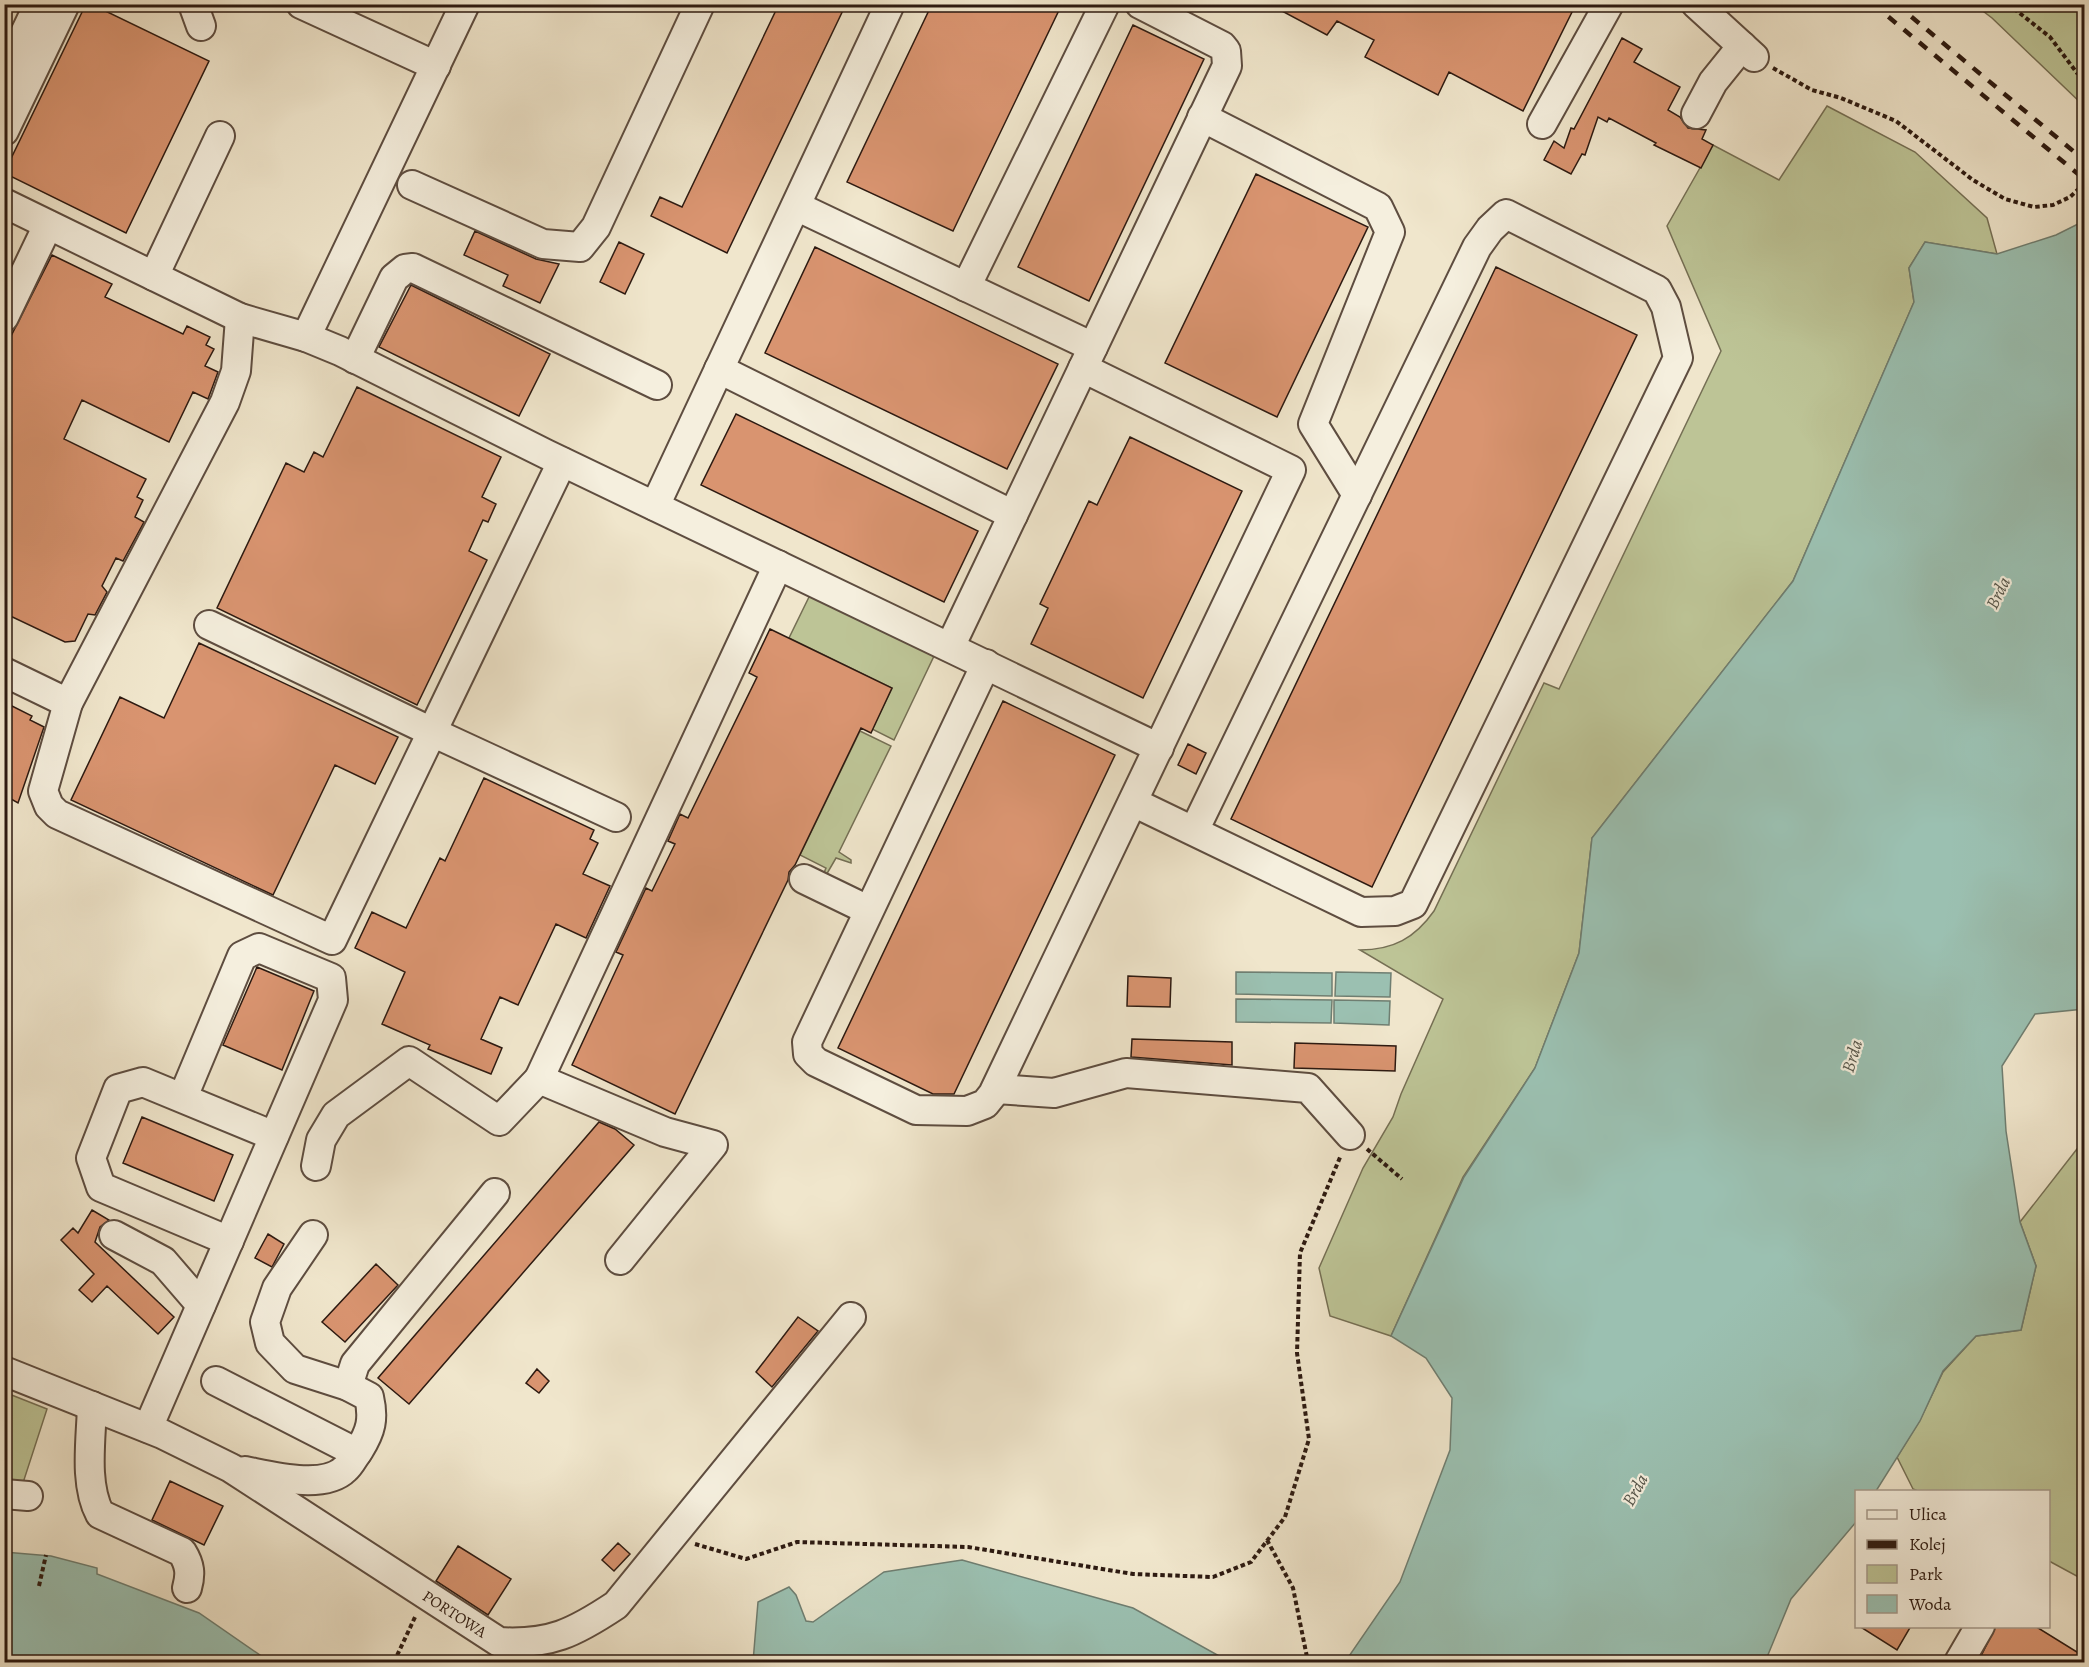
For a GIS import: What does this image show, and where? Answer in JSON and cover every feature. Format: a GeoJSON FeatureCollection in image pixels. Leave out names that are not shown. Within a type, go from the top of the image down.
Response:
{"type":"FeatureCollection","features":[{"type":"Feature","properties":{"kind":"street"},"geometry":{"type":"LineString","coordinates":[[4,77],[39,4]]}},
{"type":"Feature","properties":{"kind":"street"},"geometry":{"type":"LineString","coordinates":[[4,131],[66,4]]}},
{"type":"Feature","properties":{"kind":"street"},"geometry":{"type":"LineString","coordinates":[[301,4],[436,66]]}},
{"type":"Feature","properties":{"kind":"street"},"geometry":{"type":"LineString","coordinates":[[306,337],[465,4]]}},
{"type":"Feature","properties":{"kind":"street"},"geometry":{"type":"LineString","coordinates":[[412,185],[543,244],[580,247],[596,227],[700,4]]}},
{"type":"Feature","properties":{"kind":"street"},"geometry":{"type":"LineString","coordinates":[[655,506],[890,4]]}},
{"type":"Feature","properties":{"kind":"street"},"geometry":{"type":"LineString","coordinates":[[966,287],[1105,4]]}},
{"type":"Feature","properties":{"kind":"street"},"geometry":{"type":"LineString","coordinates":[[950,647],[1227,66],[1226,51],[1222,46],[1172,12],[1140,4]]}},
{"type":"Feature","properties":{"kind":"street"},"geometry":{"type":"LineString","coordinates":[[1542,124],[1609,4]]}},
{"type":"Feature","properties":{"kind":"street"},"geometry":{"type":"LineString","coordinates":[[1696,4],[1748,52],[1713,82],[1696,114]]}},
{"type":"Feature","properties":{"kind":"street"},"geometry":{"type":"LineString","coordinates":[[1202,117],[1378,207],[1390,232],[1313,424],[1357,495]]}},
{"type":"Feature","properties":{"kind":"street"},"geometry":{"type":"LineString","coordinates":[[154,276],[220,136]]}},
{"type":"Feature","properties":{"kind":"street"},"geometry":{"type":"LineString","coordinates":[[796,206],[966,287],[1088,358],[1291,470],[996,1089],[985,1104],[967,1111],[916,1110],[816,1062],[808,1054],[807,1042],[986,664]]}},
{"type":"Feature","properties":{"kind":"street"},"geometry":{"type":"LineString","coordinates":[[7,212],[48,225],[240,318],[306,337],[355,359],[562,462],[1159,748]]}},
{"type":"Feature","properties":{"kind":"street"},"geometry":{"type":"LineString","coordinates":[[1133,802],[1361,912],[1395,911],[1413,904],[1678,358],[1666,307],[1657,290],[1506,214],[1490,229],[1477,247],[1194,831]]}},
{"type":"Feature","properties":{"kind":"street"},"geometry":{"type":"LineString","coordinates":[[4,317],[48,225]]}},
{"type":"Feature","properties":{"kind":"street"},"geometry":{"type":"LineString","coordinates":[[355,359],[394,278],[405,269],[413,268],[657,385]]}},
{"type":"Feature","properties":{"kind":"street"},"geometry":{"type":"LineString","coordinates":[[240,318],[236,371],[225,402],[68,703],[43,791],[49,806],[57,814],[332,940],[562,462]]}},
{"type":"Feature","properties":{"kind":"street"},"geometry":{"type":"LineString","coordinates":[[719,369],[1013,515]]}},
{"type":"Feature","properties":{"kind":"street"},"geometry":{"type":"LineString","coordinates":[[316,1166],[321,1140],[336,1115],[409,1060],[499,1122],[539,1079],[778,565]]}},
{"type":"Feature","properties":{"kind":"street"},"geometry":{"type":"LineString","coordinates":[[209,625],[616,817]]}},
{"type":"Feature","properties":{"kind":"street"},"geometry":{"type":"LineString","coordinates":[[4,672],[68,703]]}},
{"type":"Feature","properties":{"kind":"street"},"geometry":{"type":"LineString","coordinates":[[804,879],[868,910]]}},
{"type":"Feature","properties":{"kind":"street"},"geometry":{"type":"LineString","coordinates":[[148,1428],[333,1000],[332,978],[259,948],[242,956],[183,1097]]}},
{"type":"Feature","properties":{"kind":"street"},"geometry":{"type":"LineString","coordinates":[[996,1089],[1053,1093],[1126,1073],[1308,1088],[1350,1136]]}},
{"type":"Feature","properties":{"kind":"street"},"geometry":{"type":"LineString","coordinates":[[539,1079],[665,1131],[714,1145],[620,1260]]}},
{"type":"Feature","properties":{"kind":"street"},"geometry":{"type":"LineString","coordinates":[[229,1241],[101,1187],[91,1158],[118,1089],[143,1082],[274,1136]]}},
{"type":"Feature","properties":{"kind":"street"},"geometry":{"type":"LineString","coordinates":[[348,1386],[355,1364],[495,1193]]}},
{"type":"Feature","properties":{"kind":"street"},"geometry":{"type":"LineString","coordinates":[[231,1468],[299,1480],[332,1478],[345,1469],[368,1436],[373,1417],[369,1397],[348,1386],[295,1369],[270,1343],[265,1322],[277,1288],[313,1234]]}},
{"type":"Feature","properties":{"kind":"street"},"geometry":{"type":"LineString","coordinates":[[114,1235],[163,1261],[201,1305]]}},
{"type":"Feature","properties":{"kind":"street","name":"PORTOWA"},"geometry":{"type":"LineString","coordinates":[[4,1371],[148,1428],[231,1468],[499,1642],[544,1640],[568,1635],[616,1605],[852,1317]]}},
{"type":"Feature","properties":{"kind":"street"},"geometry":{"type":"LineString","coordinates":[[216,1381],[357,1453]]}},
{"type":"Feature","properties":{"kind":"street"},"geometry":{"type":"LineString","coordinates":[[92,1406],[91,1448],[94,1503],[100,1514],[182,1552],[188,1563],[190,1576],[187,1588]]}},
{"type":"Feature","properties":{"kind":"street"},"geometry":{"type":"LineString","coordinates":[[1959,1662],[1979,1628]]}},
{"type":"Feature","properties":{"kind":"path"},"geometry":{"type":"LineString","coordinates":[[2007,4],[2050,37],[2077,73],[2085,78]]}},
{"type":"Feature","properties":{"kind":"path"},"geometry":{"type":"LineString","coordinates":[[1748,52],[1812,90],[1841,98],[1896,121],[1973,180],[2005,199],[2034,207],[2053,206],[2070,197],[2085,184]]}},
{"type":"Feature","properties":{"kind":"path"},"geometry":{"type":"LineString","coordinates":[[671,1537],[746,1560],[797,1542],[958,1547],[1133,1574],[1213,1577],[1251,1562],[1285,1517],[1309,1439],[1297,1353],[1300,1253],[1350,1136],[1402,1179]]}},
{"type":"Feature","properties":{"kind":"path"},"geometry":{"type":"LineString","coordinates":[[1267,1540],[1293,1588],[1308,1662]]}},
{"type":"Feature","properties":{"kind":"path"},"geometry":{"type":"LineString","coordinates":[[39,1586],[46,1556]]}},
{"type":"Feature","properties":{"kind":"path"},"geometry":{"type":"LineString","coordinates":[[394,1662],[426,1595]]}},
{"type":"Feature","properties":{"kind":"green space"},"geometry":{"type":"Polygon","coordinates":[[[1975,5],[2084,5],[2084,106],[1992,18],[1975,5]]]}},
{"type":"Feature","properties":{"kind":"green space"},"geometry":{"type":"Polygon","coordinates":[[[1827,106],[1915,152],[1987,218],[1997,254],[1925,242],[1909,268],[1914,302],[1793,581],[1592,838],[1579,953],[1535,1068],[1463,1177],[1391,1336],[1330,1316],[1319,1268],[1363,1168],[1393,1117],[1443,999],[1360,950],[1383,948],[1402,941],[1419,928],[1434,911],[1544,683],[1559,689],[1721,351],[1667,226],[1713,145],[1779,180],[1827,106]]]}},
{"type":"Feature","properties":{"kind":"green space"},"geometry":{"type":"Polygon","coordinates":[[[810,595],[934,656],[894,740],[872,729],[892,688],[789,638],[810,595]]]}},
{"type":"Feature","properties":{"kind":"green space"},"geometry":{"type":"Polygon","coordinates":[[[860,731],[891,746],[839,852],[851,860],[851,863],[836,858],[825,877],[823,875],[826,868],[800,855],[860,731]]]}},
{"type":"Feature","properties":{"kind":"green space"},"geometry":{"type":"Polygon","coordinates":[[[2084,1140],[2084,1580],[2050,1562],[2050,1490],[1916,1490],[1897,1457],[1920,1420],[1943,1372],[1976,1336],[2021,1330],[2036,1266],[2020,1222],[2084,1140]]]}},
{"type":"Feature","properties":{"kind":"green space"},"geometry":{"type":"Polygon","coordinates":[[[4,1392],[47,1409],[22,1486],[5,1484],[4,1392]]]}},
{"type":"Feature","properties":{"kind":"water","name":"Brda"},"geometry":{"type":"Polygon","coordinates":[[[2084,221],[2084,1009],[2035,1014],[2002,1066],[2006,1131],[2020,1222],[2036,1266],[2021,1330],[1976,1336],[1943,1371],[1920,1421],[1877,1490],[1855,1490],[1855,1523],[1791,1599],[1765,1662],[1345,1662],[1400,1582],[1450,1450],[1452,1398],[1426,1358],[1391,1336],[1464,1177],[1535,1068],[1579,953],[1592,838],[1793,581],[1914,302],[1909,268],[1925,242],[1997,254],[2056,235],[2084,221]]]}},
{"type":"Feature","properties":{"kind":"water"},"geometry":{"type":"Polygon","coordinates":[[[1236,972],[1332,973],[1332,996],[1236,994],[1236,972]]]}},
{"type":"Feature","properties":{"kind":"water"},"geometry":{"type":"Polygon","coordinates":[[[1336,972],[1391,973],[1390,997],[1335,996],[1336,972]]]}},
{"type":"Feature","properties":{"kind":"water"},"geometry":{"type":"Polygon","coordinates":[[[1236,999],[1332,1000],[1331,1023],[1236,1022],[1236,999]]]}},
{"type":"Feature","properties":{"kind":"water"},"geometry":{"type":"Polygon","coordinates":[[[1334,1000],[1390,1001],[1389,1025],[1334,1023],[1334,1000]]]}},
{"type":"Feature","properties":{"kind":"water"},"geometry":{"type":"Polygon","coordinates":[[[4,1552],[51,1556],[97,1568],[97,1574],[199,1613],[270,1662],[5,1662],[4,1552]]]}},
{"type":"Feature","properties":{"kind":"water"},"geometry":{"type":"Polygon","coordinates":[[[962,1560],[1133,1608],[1230,1662],[753,1662],[758,1602],[789,1587],[796,1595],[806,1621],[813,1622],[884,1572],[962,1560]]]}},
{"type":"Feature","properties":{"kind":"building"},"geometry":{"type":"Polygon","coordinates":[[[86,4],[91,4],[209,61],[126,233],[4,173],[86,4]]]}},
{"type":"Feature","properties":{"kind":"building"},"geometry":{"type":"Polygon","coordinates":[[[779,4],[846,4],[727,253],[651,216],[660,197],[682,207],[779,4]]]}},
{"type":"Feature","properties":{"kind":"building"},"geometry":{"type":"Polygon","coordinates":[[[932,4],[1062,4],[953,231],[847,182],[932,4]]]}},
{"type":"Feature","properties":{"kind":"building"},"geometry":{"type":"Polygon","coordinates":[[[1269,4],[1576,4],[1523,111],[1449,72],[1438,95],[1365,57],[1374,40],[1337,21],[1327,35],[1269,4]]]}},
{"type":"Feature","properties":{"kind":"building"},"geometry":{"type":"Polygon","coordinates":[[[1133,25],[1204,59],[1089,301],[1018,267],[1133,25]]]}},
{"type":"Feature","properties":{"kind":"building"},"geometry":{"type":"Polygon","coordinates":[[[1622,38],[1642,49],[1634,62],[1680,87],[1668,110],[1680,117],[1688,128],[1706,130],[1702,139],[1713,145],[1701,168],[1654,145],[1656,143],[1609,118],[1607,122],[1598,117],[1585,155],[1582,154],[1571,174],[1544,160],[1554,141],[1564,148],[1571,128],[1574,129],[1622,38]]]}},
{"type":"Feature","properties":{"kind":"building"},"geometry":{"type":"Polygon","coordinates":[[[1256,174],[1368,227],[1277,417],[1165,363],[1256,174]]]}},
{"type":"Feature","properties":{"kind":"building"},"geometry":{"type":"Polygon","coordinates":[[[475,231],[536,259],[559,264],[540,303],[503,286],[508,275],[464,255],[475,231]]]}},
{"type":"Feature","properties":{"kind":"building"},"geometry":{"type":"Polygon","coordinates":[[[619,242],[644,254],[625,294],[600,282],[619,242]]]}},
{"type":"Feature","properties":{"kind":"building"},"geometry":{"type":"Polygon","coordinates":[[[815,247],[1058,364],[1007,469],[765,353],[815,247]]]}},
{"type":"Feature","properties":{"kind":"building"},"geometry":{"type":"Polygon","coordinates":[[[52,255],[112,284],[105,297],[183,334],[187,326],[210,337],[206,345],[214,349],[205,366],[218,372],[208,399],[193,392],[169,442],[82,400],[64,439],[146,479],[137,497],[143,500],[135,517],[144,522],[123,561],[116,558],[102,586],[107,592],[95,615],[88,614],[75,641],[65,642],[4,613],[4,350],[52,255]]]}},
{"type":"Feature","properties":{"kind":"building"},"geometry":{"type":"Polygon","coordinates":[[[1496,267],[1637,335],[1372,887],[1231,819],[1496,267]]]}},
{"type":"Feature","properties":{"kind":"building"},"geometry":{"type":"Polygon","coordinates":[[[411,285],[550,354],[519,416],[379,347],[411,285]]]}},
{"type":"Feature","properties":{"kind":"building"},"geometry":{"type":"Polygon","coordinates":[[[357,387],[501,457],[482,497],[496,504],[488,522],[483,520],[469,551],[487,560],[417,705],[217,608],[286,463],[304,472],[314,452],[323,457],[357,387]]]}},
{"type":"Feature","properties":{"kind":"building"},"geometry":{"type":"Polygon","coordinates":[[[736,414],[978,531],[944,602],[701,485],[736,414]]]}},
{"type":"Feature","properties":{"kind":"building"},"geometry":{"type":"Polygon","coordinates":[[[1130,437],[1242,491],[1143,698],[1031,644],[1048,608],[1040,604],[1089,501],[1097,505],[1130,437]]]}},
{"type":"Feature","properties":{"kind":"building"},"geometry":{"type":"Polygon","coordinates":[[[770,629],[892,688],[871,733],[861,728],[795,865],[789,872],[788,880],[675,1114],[572,1065],[623,955],[616,952],[646,888],[652,891],[675,844],[668,841],[680,814],[688,818],[757,677],[749,673],[770,629]]]}},
{"type":"Feature","properties":{"kind":"building"},"geometry":{"type":"Polygon","coordinates":[[[199,643],[398,737],[375,784],[335,765],[273,895],[71,800],[120,697],[164,718],[199,643]]]}},
{"type":"Feature","properties":{"kind":"building"},"geometry":{"type":"Polygon","coordinates":[[[1003,701],[1115,755],[954,1094],[933,1094],[838,1048],[1003,701]]]}},
{"type":"Feature","properties":{"kind":"building"},"geometry":{"type":"Polygon","coordinates":[[[4,702],[32,716],[30,720],[44,727],[18,803],[4,795],[4,702]]]}},
{"type":"Feature","properties":{"kind":"building"},"geometry":{"type":"Polygon","coordinates":[[[1188,744],[1206,753],[1196,774],[1178,765],[1188,744]]]}},
{"type":"Feature","properties":{"kind":"building"},"geometry":{"type":"Polygon","coordinates":[[[484,778],[594,830],[590,839],[598,843],[583,874],[610,886],[586,938],[556,924],[518,1005],[500,997],[481,1039],[502,1048],[491,1074],[428,1049],[430,1045],[382,1024],[405,972],[355,948],[372,912],[406,928],[440,858],[445,861],[484,778]]]}},
{"type":"Feature","properties":{"kind":"building"},"geometry":{"type":"Polygon","coordinates":[[[257,967],[314,991],[282,1070],[223,1045],[257,967]]]}},
{"type":"Feature","properties":{"kind":"building"},"geometry":{"type":"Polygon","coordinates":[[[1128,976],[1171,978],[1170,1007],[1127,1006],[1128,976]]]}},
{"type":"Feature","properties":{"kind":"building"},"geometry":{"type":"Polygon","coordinates":[[[1132,1039],[1232,1042],[1232,1065],[1131,1057],[1132,1039]]]}},
{"type":"Feature","properties":{"kind":"building"},"geometry":{"type":"Polygon","coordinates":[[[1295,1043],[1396,1046],[1395,1071],[1294,1068],[1295,1043]]]}},
{"type":"Feature","properties":{"kind":"building"},"geometry":{"type":"Polygon","coordinates":[[[142,1117],[233,1155],[214,1201],[123,1163],[142,1117]]]}},
{"type":"Feature","properties":{"kind":"building"},"geometry":{"type":"Polygon","coordinates":[[[599,1122],[615,1129],[634,1145],[409,1404],[378,1378],[599,1122]]]}},
{"type":"Feature","properties":{"kind":"building"},"geometry":{"type":"Polygon","coordinates":[[[92,1210],[109,1220],[100,1227],[95,1242],[174,1317],[158,1334],[107,1286],[92,1302],[79,1290],[94,1274],[61,1240],[73,1228],[78,1233],[92,1210]]]}},
{"type":"Feature","properties":{"kind":"building"},"geometry":{"type":"Polygon","coordinates":[[[268,1234],[284,1244],[272,1267],[255,1258],[268,1234]]]}},
{"type":"Feature","properties":{"kind":"building"},"geometry":{"type":"Polygon","coordinates":[[[376,1264],[398,1285],[345,1342],[322,1322],[376,1264]]]}},
{"type":"Feature","properties":{"kind":"building"},"geometry":{"type":"Polygon","coordinates":[[[798,1317],[818,1331],[772,1387],[756,1372],[798,1317]]]}},
{"type":"Feature","properties":{"kind":"building"},"geometry":{"type":"Polygon","coordinates":[[[537,1369],[549,1381],[539,1393],[526,1383],[537,1369]]]}},
{"type":"Feature","properties":{"kind":"building"},"geometry":{"type":"Polygon","coordinates":[[[170,1481],[223,1506],[204,1545],[152,1520],[170,1481]]]}},
{"type":"Feature","properties":{"kind":"building"},"geometry":{"type":"Polygon","coordinates":[[[618,1543],[630,1554],[614,1571],[602,1560],[618,1543]]]}},
{"type":"Feature","properties":{"kind":"building"},"geometry":{"type":"Polygon","coordinates":[[[458,1546],[511,1579],[488,1615],[436,1581],[458,1546]]]}},
{"type":"Feature","properties":{"kind":"building"},"geometry":{"type":"Polygon","coordinates":[[[1862,1628],[1910,1628],[1897,1650],[1862,1628]]]}},
{"type":"Feature","properties":{"kind":"building"},"geometry":{"type":"Polygon","coordinates":[[[1995,1628],[2038,1628],[2085,1657],[2085,1662],[1978,1662],[1995,1628]]]}},
{"type":"Feature","properties":{"kind":"railway"},"geometry":{"type":"LineString","coordinates":[[1873,4],[2084,179]]}},
{"type":"Feature","properties":{"kind":"railway"},"geometry":{"type":"LineString","coordinates":[[1896,4],[2084,160]]}}]}
